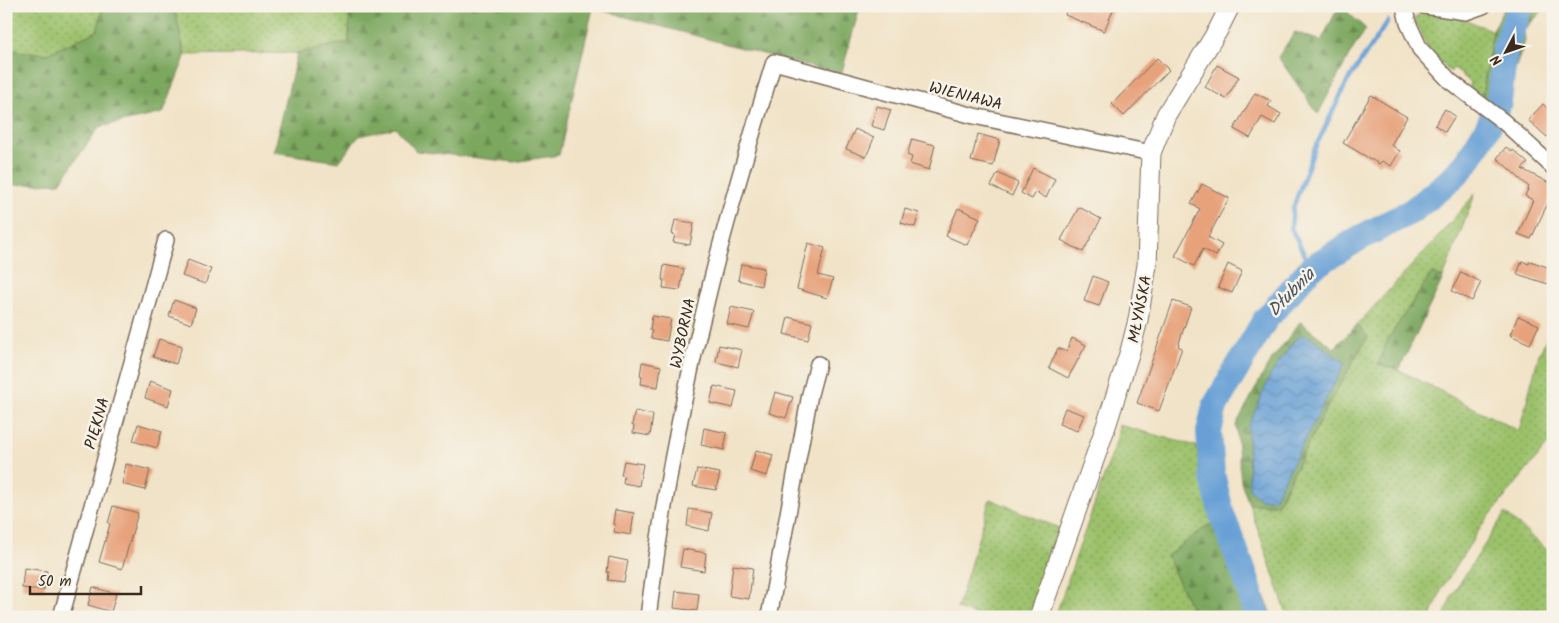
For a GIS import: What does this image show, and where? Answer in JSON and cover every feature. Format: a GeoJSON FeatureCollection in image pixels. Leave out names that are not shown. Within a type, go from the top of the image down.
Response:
{"type":"FeatureCollection","features":[{"type":"Feature","properties":{"kind":"street","name":"MŁYŃSKA"},"geometry":{"type":"LineString","coordinates":[[1039,617],[1109,416],[1136,328],[1147,265],[1152,153],[1166,115],[1218,30],[1230,6]]}},
{"type":"Feature","properties":{"kind":"street"},"geometry":{"type":"LineString","coordinates":[[1404,6],[1408,23],[1420,49],[1450,81],[1504,122],[1553,167]]}},
{"type":"Feature","properties":{"kind":"street"},"geometry":{"type":"LineString","coordinates":[[1425,6],[1466,12],[1483,6]]}},
{"type":"Feature","properties":{"kind":"street","name":"WIENIAWA"},"geometry":{"type":"LineString","coordinates":[[774,62],[974,116],[1152,153]]}},
{"type":"Feature","properties":{"kind":"street","name":"WYBORNA"},"geometry":{"type":"LineString","coordinates":[[648,617],[670,474],[707,299],[745,155],[774,62]]}},
{"type":"Feature","properties":{"kind":"street","name":"PIĘKNA"},"geometry":{"type":"LineString","coordinates":[[61,617],[166,240]]}},
{"type":"Feature","properties":{"kind":"street"},"geometry":{"type":"LineString","coordinates":[[769,617],[808,404],[818,364]]}},
{"type":"Feature","properties":{"kind":"green space"},"geometry":{"type":"Polygon","coordinates":[[[6,6],[103,6],[98,31],[47,54],[6,50],[6,6]]]}},
{"type":"Feature","properties":{"kind":"green space"},"geometry":{"type":"Polygon","coordinates":[[[103,6],[174,6],[185,57],[163,113],[99,127],[60,183],[11,185],[6,197],[6,50],[47,54],[97,31],[103,6]]]}},
{"type":"Feature","properties":{"kind":"green space"},"geometry":{"type":"Polygon","coordinates":[[[174,6],[350,6],[349,42],[297,53],[185,55],[174,6]]]}},
{"type":"Feature","properties":{"kind":"green space"},"geometry":{"type":"Polygon","coordinates":[[[350,6],[860,6],[841,75],[593,8],[559,155],[514,162],[416,151],[396,128],[359,136],[339,162],[274,152],[297,53],[349,42],[350,6]]]}},
{"type":"Feature","properties":{"kind":"green space"},"geometry":{"type":"Polygon","coordinates":[[[1339,6],[1366,29],[1351,52],[1318,114],[1278,57],[1295,32],[1321,41],[1339,6]]]}},
{"type":"Feature","properties":{"kind":"green space"},"geometry":{"type":"Polygon","coordinates":[[[1505,6],[1547,6],[1524,30],[1525,41],[1500,112],[1483,99],[1482,95],[1493,31],[1505,6]]]}},
{"type":"Feature","properties":{"kind":"green space"},"geometry":{"type":"Polygon","coordinates":[[[1422,12],[1464,19],[1493,31],[1482,95],[1470,89],[1470,82],[1454,68],[1450,72],[1427,47],[1414,19],[1422,12]]]}},
{"type":"Feature","properties":{"kind":"green space"},"geometry":{"type":"Polygon","coordinates":[[[1475,194],[1443,278],[1432,273],[1388,339],[1379,364],[1399,370],[1519,431],[1539,354],[1553,325],[1553,438],[1483,524],[1442,588],[1431,617],[1288,617],[1249,504],[1277,505],[1327,407],[1368,336],[1357,325],[1475,194]]]}},
{"type":"Feature","properties":{"kind":"green space"},"geometry":{"type":"Polygon","coordinates":[[[1432,273],[1443,278],[1399,370],[1378,364],[1388,339],[1432,273]]]}},
{"type":"Feature","properties":{"kind":"green space"},"geometry":{"type":"Polygon","coordinates":[[[1300,322],[1334,348],[1357,325],[1368,336],[1327,407],[1277,505],[1249,504],[1241,482],[1236,425],[1268,365],[1300,322]]]}},
{"type":"Feature","properties":{"kind":"green space"},"geometry":{"type":"Polygon","coordinates":[[[1119,425],[1196,446],[1213,524],[1207,526],[1167,556],[1195,617],[1055,617],[1117,439],[1119,425]]]}},
{"type":"Feature","properties":{"kind":"green space"},"geometry":{"type":"Polygon","coordinates":[[[990,499],[1059,528],[1033,617],[982,617],[957,609],[990,499]]]}},
{"type":"Feature","properties":{"kind":"green space"},"geometry":{"type":"Polygon","coordinates":[[[1505,513],[1553,555],[1553,617],[1444,617],[1451,597],[1505,513]]]}},
{"type":"Feature","properties":{"kind":"green space"},"geometry":{"type":"Polygon","coordinates":[[[1233,516],[1271,617],[1195,617],[1167,556],[1207,526],[1233,516]]]}},
{"type":"Feature","properties":{"kind":"water"},"geometry":{"type":"Polygon","coordinates":[[[1307,335],[1345,363],[1274,499],[1260,499],[1249,488],[1248,427],[1271,374],[1296,338],[1307,335]]]}},
{"type":"Feature","properties":{"kind":"building"},"geometry":{"type":"Polygon","coordinates":[[[1068,6],[1115,6],[1104,31],[1065,15],[1068,6]]]}},
{"type":"Feature","properties":{"kind":"building"},"geometry":{"type":"Polygon","coordinates":[[[1157,58],[1169,70],[1124,116],[1112,104],[1157,58]]]}},
{"type":"Feature","properties":{"kind":"building"},"geometry":{"type":"Polygon","coordinates":[[[1217,65],[1239,77],[1226,99],[1205,87],[1217,65]]]}},
{"type":"Feature","properties":{"kind":"building"},"geometry":{"type":"Polygon","coordinates":[[[1255,93],[1271,101],[1268,106],[1281,114],[1275,124],[1262,117],[1250,138],[1234,129],[1255,93]]]}},
{"type":"Feature","properties":{"kind":"building"},"geometry":{"type":"Polygon","coordinates":[[[1371,95],[1407,117],[1391,145],[1400,151],[1391,166],[1382,161],[1379,164],[1343,143],[1371,95]]]}},
{"type":"Feature","properties":{"kind":"building"},"geometry":{"type":"Polygon","coordinates":[[[1543,104],[1553,113],[1553,131],[1547,137],[1528,120],[1543,104]]]}},
{"type":"Feature","properties":{"kind":"building"},"geometry":{"type":"Polygon","coordinates":[[[877,106],[891,110],[884,130],[871,126],[877,106]]]}},
{"type":"Feature","properties":{"kind":"building"},"geometry":{"type":"Polygon","coordinates":[[[1445,109],[1455,116],[1445,132],[1435,125],[1445,109]]]}},
{"type":"Feature","properties":{"kind":"building"},"geometry":{"type":"Polygon","coordinates":[[[855,129],[874,138],[866,157],[846,149],[855,129]]]}},
{"type":"Feature","properties":{"kind":"building"},"geometry":{"type":"Polygon","coordinates":[[[978,134],[1000,140],[993,166],[971,161],[978,134]]]}},
{"type":"Feature","properties":{"kind":"building"},"geometry":{"type":"Polygon","coordinates":[[[912,139],[935,145],[929,170],[910,164],[912,157],[907,155],[912,139]]]}},
{"type":"Feature","properties":{"kind":"building"},"geometry":{"type":"Polygon","coordinates":[[[1506,147],[1512,152],[1513,150],[1528,163],[1522,169],[1553,185],[1553,192],[1531,239],[1518,234],[1533,200],[1525,196],[1529,187],[1497,158],[1506,147]]]}},
{"type":"Feature","properties":{"kind":"building"},"geometry":{"type":"Polygon","coordinates":[[[1033,168],[1055,179],[1046,198],[1036,192],[1032,199],[1021,193],[1033,168]]]}},
{"type":"Feature","properties":{"kind":"building"},"geometry":{"type":"Polygon","coordinates":[[[998,173],[1018,183],[1012,196],[991,186],[998,173]]]}},
{"type":"Feature","properties":{"kind":"building"},"geometry":{"type":"Polygon","coordinates":[[[1202,184],[1229,198],[1208,237],[1222,245],[1216,256],[1203,249],[1194,266],[1175,256],[1200,209],[1191,204],[1202,184]]]}},
{"type":"Feature","properties":{"kind":"building"},"geometry":{"type":"Polygon","coordinates":[[[1079,207],[1101,219],[1083,252],[1061,240],[1079,207]]]}},
{"type":"Feature","properties":{"kind":"building"},"geometry":{"type":"Polygon","coordinates":[[[958,208],[980,218],[967,245],[946,236],[958,208]]]}},
{"type":"Feature","properties":{"kind":"building"},"geometry":{"type":"Polygon","coordinates":[[[905,209],[919,213],[915,227],[901,223],[905,209]]]}},
{"type":"Feature","properties":{"kind":"building"},"geometry":{"type":"Polygon","coordinates":[[[675,220],[694,223],[690,245],[673,242],[675,235],[672,234],[675,220]]]}},
{"type":"Feature","properties":{"kind":"building"},"geometry":{"type":"Polygon","coordinates":[[[808,243],[825,248],[818,275],[833,279],[827,298],[797,289],[808,243]]]}},
{"type":"Feature","properties":{"kind":"building"},"geometry":{"type":"Polygon","coordinates":[[[188,260],[211,269],[205,284],[182,276],[188,260]]]}},
{"type":"Feature","properties":{"kind":"building"},"geometry":{"type":"Polygon","coordinates":[[[1522,261],[1529,264],[1530,261],[1553,269],[1548,284],[1517,274],[1522,261]]]}},
{"type":"Feature","properties":{"kind":"building"},"geometry":{"type":"Polygon","coordinates":[[[741,264],[764,268],[761,286],[738,280],[741,264]]]}},
{"type":"Feature","properties":{"kind":"building"},"geometry":{"type":"Polygon","coordinates":[[[1228,264],[1242,271],[1232,293],[1218,287],[1228,264]]]}},
{"type":"Feature","properties":{"kind":"building"},"geometry":{"type":"Polygon","coordinates":[[[664,265],[684,269],[680,290],[663,288],[664,265]]]}},
{"type":"Feature","properties":{"kind":"building"},"geometry":{"type":"Polygon","coordinates":[[[1461,272],[1481,282],[1472,301],[1452,291],[1461,272]]]}},
{"type":"Feature","properties":{"kind":"building"},"geometry":{"type":"Polygon","coordinates":[[[1093,276],[1108,282],[1099,306],[1084,301],[1093,276]]]}},
{"type":"Feature","properties":{"kind":"building"},"geometry":{"type":"Polygon","coordinates":[[[174,300],[196,308],[191,324],[169,316],[174,300]]]}},
{"type":"Feature","properties":{"kind":"building"},"geometry":{"type":"Polygon","coordinates":[[[1173,301],[1191,307],[1178,346],[1182,348],[1159,411],[1137,403],[1173,301]]]}},
{"type":"Feature","properties":{"kind":"building"},"geometry":{"type":"Polygon","coordinates":[[[731,307],[754,312],[749,329],[727,324],[731,307]]]}},
{"type":"Feature","properties":{"kind":"building"},"geometry":{"type":"Polygon","coordinates":[[[652,316],[671,319],[667,341],[651,338],[652,316]]]}},
{"type":"Feature","properties":{"kind":"building"},"geometry":{"type":"Polygon","coordinates":[[[1518,316],[1539,325],[1530,344],[1510,335],[1518,316]]]}},
{"type":"Feature","properties":{"kind":"building"},"geometry":{"type":"Polygon","coordinates":[[[788,317],[812,323],[808,340],[784,334],[788,317]]]}},
{"type":"Feature","properties":{"kind":"building"},"geometry":{"type":"Polygon","coordinates":[[[1072,338],[1086,345],[1068,378],[1049,368],[1058,348],[1066,352],[1072,338]]]}},
{"type":"Feature","properties":{"kind":"building"},"geometry":{"type":"Polygon","coordinates":[[[159,339],[182,346],[176,364],[153,357],[159,339]]]}},
{"type":"Feature","properties":{"kind":"building"},"geometry":{"type":"Polygon","coordinates":[[[719,345],[742,350],[738,367],[716,362],[719,345]]]}},
{"type":"Feature","properties":{"kind":"building"},"geometry":{"type":"Polygon","coordinates":[[[642,362],[661,366],[658,387],[641,384],[642,362]]]}},
{"type":"Feature","properties":{"kind":"building"},"geometry":{"type":"Polygon","coordinates":[[[150,381],[173,389],[168,406],[145,398],[150,381]]]}},
{"type":"Feature","properties":{"kind":"building"},"geometry":{"type":"Polygon","coordinates":[[[714,386],[737,391],[733,408],[710,403],[714,386]]]}},
{"type":"Feature","properties":{"kind":"building"},"geometry":{"type":"Polygon","coordinates":[[[775,392],[793,397],[786,418],[769,413],[775,392]]]}},
{"type":"Feature","properties":{"kind":"building"},"geometry":{"type":"Polygon","coordinates":[[[1065,408],[1084,415],[1077,431],[1059,424],[1065,408]]]}},
{"type":"Feature","properties":{"kind":"building"},"geometry":{"type":"Polygon","coordinates":[[[635,411],[653,415],[650,436],[633,433],[634,426],[632,425],[635,411]]]}},
{"type":"Feature","properties":{"kind":"building"},"geometry":{"type":"Polygon","coordinates":[[[138,424],[162,431],[157,448],[133,441],[138,424]]]}},
{"type":"Feature","properties":{"kind":"building"},"geometry":{"type":"Polygon","coordinates":[[[704,428],[727,433],[724,450],[701,445],[704,428]]]}},
{"type":"Feature","properties":{"kind":"building"},"geometry":{"type":"Polygon","coordinates":[[[756,450],[773,455],[767,476],[750,471],[756,450]]]}},
{"type":"Feature","properties":{"kind":"building"},"geometry":{"type":"Polygon","coordinates":[[[624,461],[643,464],[639,486],[623,483],[624,476],[621,475],[624,461]]]}},
{"type":"Feature","properties":{"kind":"building"},"geometry":{"type":"Polygon","coordinates":[[[126,464],[150,470],[145,490],[122,484],[126,464]]]}},
{"type":"Feature","properties":{"kind":"building"},"geometry":{"type":"Polygon","coordinates":[[[697,469],[720,473],[716,490],[693,486],[697,469]]]}},
{"type":"Feature","properties":{"kind":"building"},"geometry":{"type":"Polygon","coordinates":[[[113,506],[138,513],[122,569],[99,562],[113,506]]]}},
{"type":"Feature","properties":{"kind":"building"},"geometry":{"type":"Polygon","coordinates":[[[689,509],[712,513],[709,531],[687,526],[689,509]]]}},
{"type":"Feature","properties":{"kind":"building"},"geometry":{"type":"Polygon","coordinates":[[[615,510],[634,513],[631,535],[614,532],[615,510]]]}},
{"type":"Feature","properties":{"kind":"building"},"geometry":{"type":"Polygon","coordinates":[[[683,549],[706,553],[704,571],[680,567],[683,549]]]}},
{"type":"Feature","properties":{"kind":"building"},"geometry":{"type":"Polygon","coordinates":[[[609,557],[628,561],[624,582],[608,580],[609,557]]]}},
{"type":"Feature","properties":{"kind":"building"},"geometry":{"type":"Polygon","coordinates":[[[733,565],[753,568],[749,599],[729,596],[733,565]]]}},
{"type":"Feature","properties":{"kind":"building"},"geometry":{"type":"Polygon","coordinates":[[[24,568],[47,571],[44,590],[22,588],[24,568]]]}},
{"type":"Feature","properties":{"kind":"building"},"geometry":{"type":"Polygon","coordinates":[[[93,587],[116,594],[111,612],[88,605],[93,587]]]}},
{"type":"Feature","properties":{"kind":"building"},"geometry":{"type":"Polygon","coordinates":[[[676,591],[699,594],[697,611],[674,608],[676,591]]]}},
{"type":"Feature","properties":{"kind":"waterway","name":"Dłubnia"},"geometry":{"type":"LineString","coordinates":[[1257,617],[1246,578],[1222,515],[1212,474],[1209,432],[1215,406],[1265,320],[1311,268],[1358,239],[1412,211],[1449,181],[1465,165],[1488,127],[1499,102],[1505,49],[1520,6]]}},
{"type":"Feature","properties":{"kind":"waterway"},"geometry":{"type":"LineString","coordinates":[[1311,268],[1291,228],[1293,208],[1314,150],[1347,82],[1388,21]]}}]}
